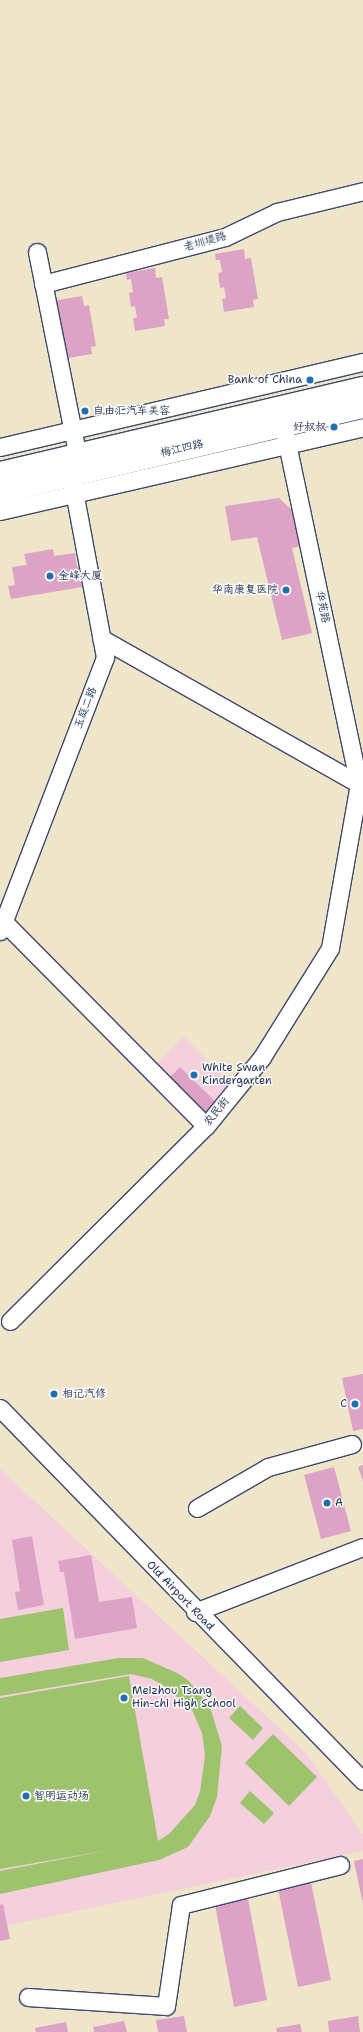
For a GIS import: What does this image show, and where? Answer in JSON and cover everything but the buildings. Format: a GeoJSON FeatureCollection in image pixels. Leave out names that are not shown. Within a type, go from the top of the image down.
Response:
{"type":"FeatureCollection","features":[{"type":"Feature","properties":{"kind":"main road","name":"梅江四路"},"geometry":{"type":"LineString","coordinates":[[0,472],[363,387]]}},
{"type":"Feature","properties":{"kind":"main road","name":"梅江四路"},"geometry":{"type":"LineString","coordinates":[[0,492],[363,407]]}},
{"type":"Feature","properties":{"kind":"street","name":"老圳堤路"},"geometry":{"type":"LineString","coordinates":[[43,284],[225,238],[277,212],[363,191]]}},
{"type":"Feature","properties":{"kind":"street","name":"玉庭二路"},"geometry":{"type":"LineString","coordinates":[[2,927],[105,657],[76,474],[37,252]]}},
{"type":"Feature","properties":{"kind":"street"},"geometry":{"type":"LineString","coordinates":[[0,447],[363,362]]}},
{"type":"Feature","properties":{"kind":"street","name":"华苑路"},"geometry":{"type":"LineString","coordinates":[[284,425],[361,784]]}},
{"type":"Feature","properties":{"kind":"street"},"geometry":{"type":"LineString","coordinates":[[0,511],[363,427]]}},
{"type":"Feature","properties":{"kind":"street"},"geometry":{"type":"LineString","coordinates":[[101,638],[361,784]]}},
{"type":"Feature","properties":{"kind":"street","name":"农民街"},"geometry":{"type":"LineString","coordinates":[[10,1321],[206,1126],[262,1057],[330,948],[361,784]]}},
{"type":"Feature","properties":{"kind":"street"},"geometry":{"type":"LineString","coordinates":[[2,927],[206,1126]]}},
{"type":"Feature","properties":{"kind":"street","name":"Old Airport Road"},"geometry":{"type":"LineString","coordinates":[[0,1408],[195,1612],[363,1781]]}},
{"type":"Feature","properties":{"kind":"street"},"geometry":{"type":"LineString","coordinates":[[197,1508],[268,1467],[352,1444]]}},
{"type":"Feature","properties":{"kind":"street"},"geometry":{"type":"LineString","coordinates":[[195,1612],[363,1547]]}},
{"type":"Feature","properties":{"kind":"street"},"geometry":{"type":"LineString","coordinates":[[28,1998],[166,2006],[181,1904],[340,1865]]}},
{"type":"Feature","properties":{"kind":"shaded area","name":"White Swan Kindergarten"},"geometry":{"type":"Polygon","coordinates":[[[183,1036],[232,1085],[204,1114],[155,1065],[183,1036]]]}},
{"type":"Feature","properties":{"kind":"shaded area","name":"Meizhou Tsang Hin-chi High School"},"geometry":{"type":"Polygon","coordinates":[[[0,1469],[305,1752],[363,1834],[363,1851],[0,1927],[0,1469]]]}},
{"type":"Feature","properties":{"kind":"green space"},"geometry":{"type":"Polygon","coordinates":[[[63,1608],[69,1650],[0,1662],[0,1619],[63,1608]]]}},
{"type":"Feature","properties":{"kind":"green space"},"geometry":{"type":"Polygon","coordinates":[[[119,1658],[143,1658],[177,1673],[188,1680],[210,1707],[222,1746],[217,1797],[210,1816],[188,1847],[159,1860],[0,1894],[0,1871],[110,1850],[0,1869],[0,1698],[129,1676],[158,1841],[169,1834],[195,1805],[200,1792],[205,1755],[202,1733],[192,1710],[166,1687],[152,1679],[131,1674],[0,1696],[0,1678],[119,1658]]]}},
{"type":"Feature","properties":{"kind":"green space"},"geometry":{"type":"Polygon","coordinates":[[[240,1706],[263,1728],[253,1740],[229,1718],[240,1706]]]}},
{"type":"Feature","properties":{"kind":"green space"},"geometry":{"type":"Polygon","coordinates":[[[273,1734],[317,1777],[289,1806],[245,1763],[273,1734]]]}},
{"type":"Feature","properties":{"kind":"green space"},"geometry":{"type":"Polygon","coordinates":[[[250,1791],[274,1813],[264,1824],[240,1803],[250,1791]]]}},
{"type":"Feature","properties":{"kind":"place","name":"Bank of China"},"geometry":{"type":"Point","coordinates":[310,380]}},
{"type":"Feature","properties":{"kind":"place","name":"自由汇汽车美容"},"geometry":{"type":"Point","coordinates":[85,411]}},
{"type":"Feature","properties":{"kind":"place","name":"好叔叔"},"geometry":{"type":"Point","coordinates":[334,427]}},
{"type":"Feature","properties":{"kind":"place","name":"金峰大厦"},"geometry":{"type":"Point","coordinates":[50,576]}},
{"type":"Feature","properties":{"kind":"place","name":"华南康复医院"},"geometry":{"type":"Point","coordinates":[286,590]}},
{"type":"Feature","properties":{"kind":"place","name":"White Swan Kindergarten"},"geometry":{"type":"Point","coordinates":[194,1075]}},
{"type":"Feature","properties":{"kind":"place","name":"相记汽修"},"geometry":{"type":"Point","coordinates":[54,1394]}},
{"type":"Feature","properties":{"kind":"place","name":"C"},"geometry":{"type":"Point","coordinates":[355,1404]}},
{"type":"Feature","properties":{"kind":"place","name":"A"},"geometry":{"type":"Point","coordinates":[327,1503]}},
{"type":"Feature","properties":{"kind":"place","name":"Meizhou Tsang Hin-chi High School"},"geometry":{"type":"Point","coordinates":[124,1698]}},
{"type":"Feature","properties":{"kind":"place","name":"智明运动场"},"geometry":{"type":"Point","coordinates":[26,1796]}}]}
